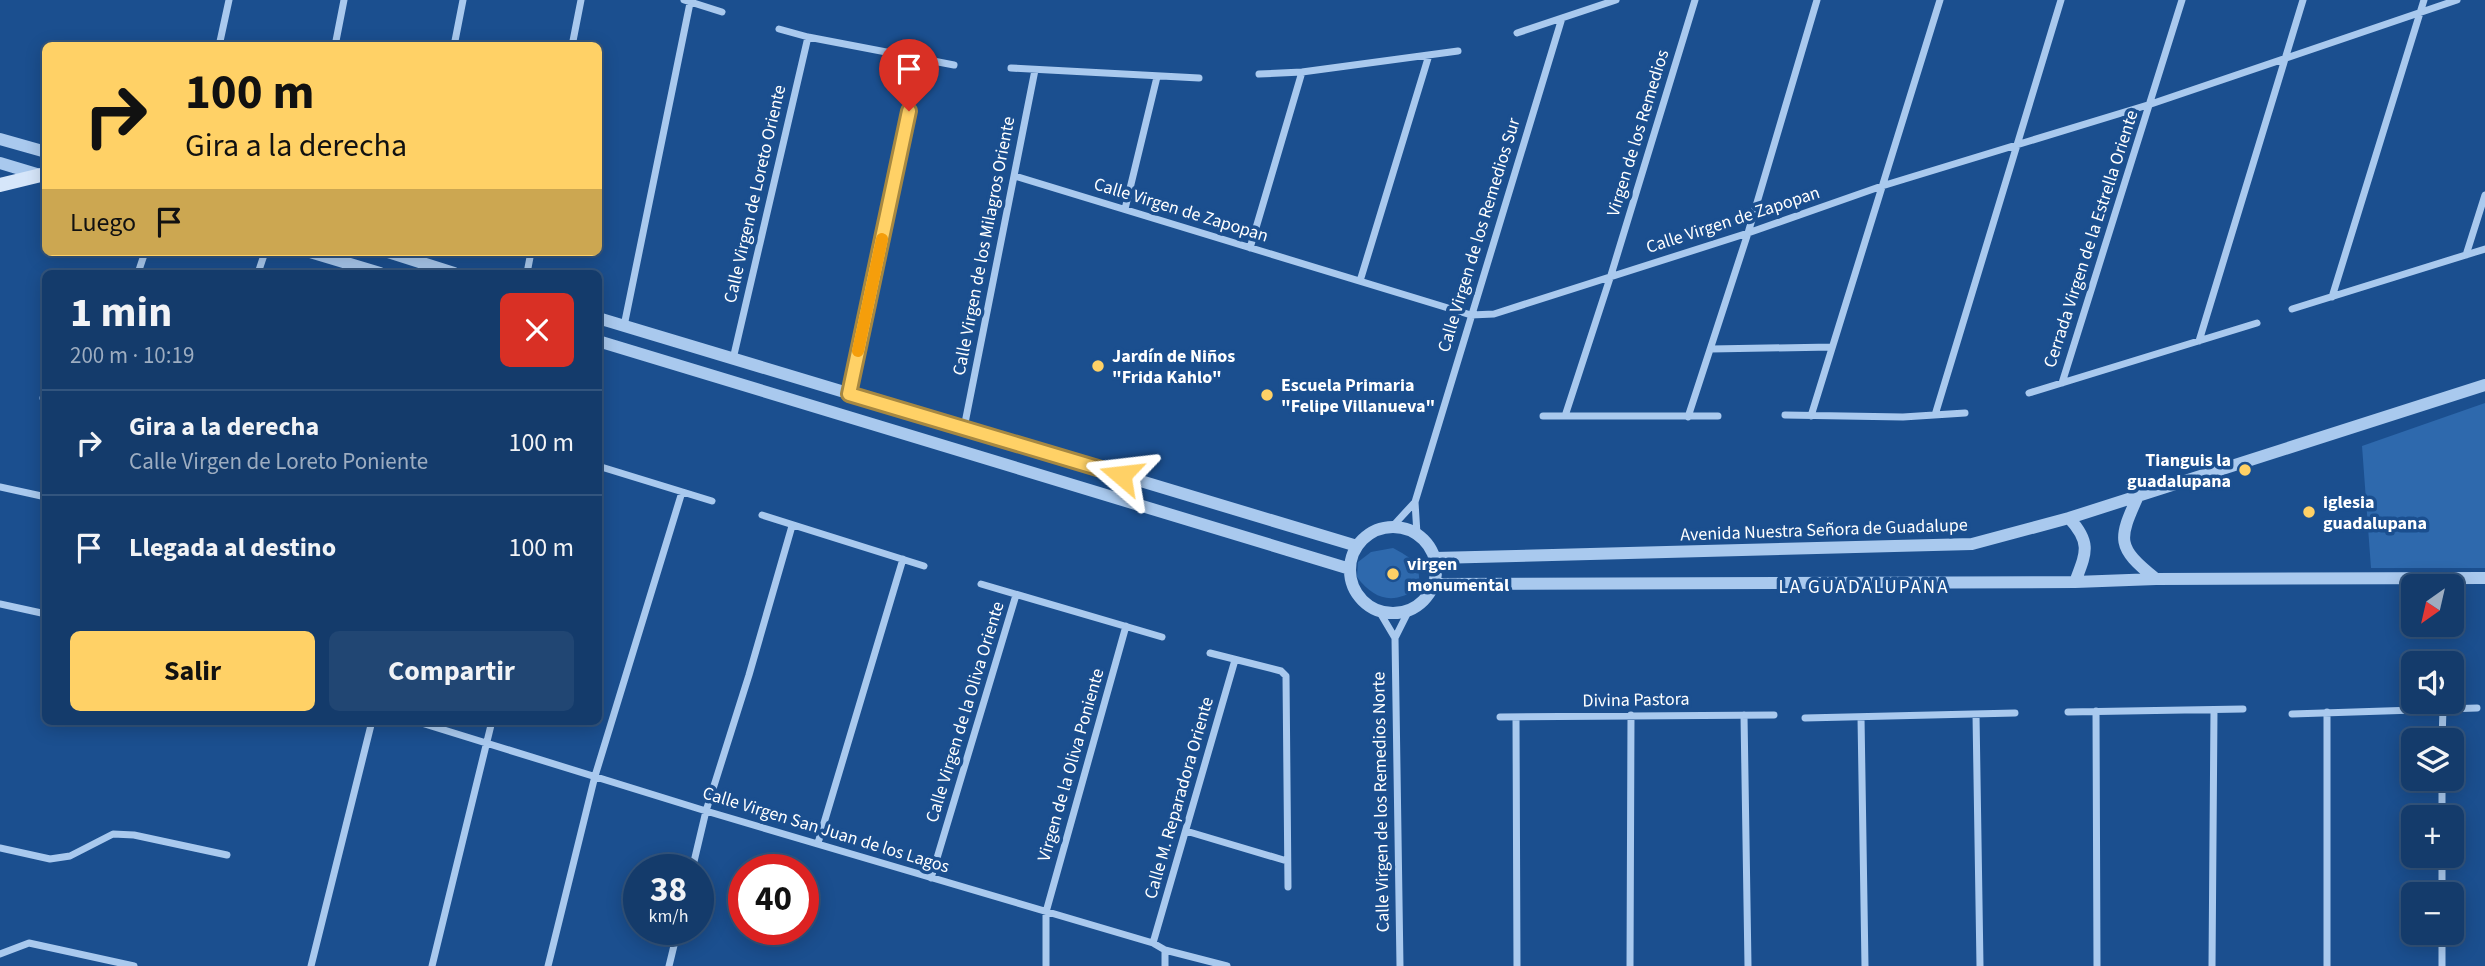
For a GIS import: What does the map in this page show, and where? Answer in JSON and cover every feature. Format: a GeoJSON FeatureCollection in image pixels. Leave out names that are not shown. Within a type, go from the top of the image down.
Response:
{"type":"FeatureCollection","features":[{"type":"Feature","properties":{"kind":"main road"},"geometry":{"type":"LineString","coordinates":[[0,185],[42,176]]}},
{"type":"Feature","properties":{"kind":"street"},"geometry":{"type":"LineString","coordinates":[[220,42],[229,0]]}},
{"type":"Feature","properties":{"kind":"street"},"geometry":{"type":"LineString","coordinates":[[336,42],[344,0]]}},
{"type":"Feature","properties":{"kind":"street"},"geometry":{"type":"LineString","coordinates":[[455,42],[463,0]]}},
{"type":"Feature","properties":{"kind":"street"},"geometry":{"type":"LineString","coordinates":[[573,42],[581,0]]}},
{"type":"Feature","properties":{"kind":"street"},"geometry":{"type":"LineString","coordinates":[[1517,33],[1616,0]]}},
{"type":"Feature","properties":{"kind":"street","name":"Virgen de los Remedios"},"geometry":{"type":"LineString","coordinates":[[1565,416],[1695,0]]}},
{"type":"Feature","properties":{"kind":"street"},"geometry":{"type":"LineString","coordinates":[[1688,417],[1748,233],[1817,0]]}},
{"type":"Feature","properties":{"kind":"street"},"geometry":{"type":"LineString","coordinates":[[1811,416],[1940,0]]}},
{"type":"Feature","properties":{"kind":"street"},"geometry":{"type":"LineString","coordinates":[[1935,415],[2061,0]]}},
{"type":"Feature","properties":{"kind":"street","name":"Cerrada Virgen de la Estrella Oriente"},"geometry":{"type":"LineString","coordinates":[[2062,383],[2182,0]]}},
{"type":"Feature","properties":{"kind":"street"},"geometry":{"type":"LineString","coordinates":[[2199,341],[2303,0]]}},
{"type":"Feature","properties":{"kind":"street"},"geometry":{"type":"LineString","coordinates":[[2332,297],[2424,0]]}},
{"type":"Feature","properties":{"kind":"street","name":"Calle Virgen de Zapopan"},"geometry":{"type":"LineString","coordinates":[[1014,176],[1471,315],[1494,314],[1748,233],[1882,186],[2151,104],[2457,0]]}},
{"type":"Feature","properties":{"kind":"street"},"geometry":{"type":"LineString","coordinates":[[624,326],[687,1],[722,12]]}},
{"type":"Feature","properties":{"kind":"street","name":"Calle Virgen de los Remedios Sur"},"geometry":{"type":"LineString","coordinates":[[1417,534],[1415,502],[1562,18]]}},
{"type":"Feature","properties":{"kind":"street"},"geometry":{"type":"LineString","coordinates":[[779,29],[954,65]]}},
{"type":"Feature","properties":{"kind":"street","name":"Calle Virgen de Loreto Oriente"},"geometry":{"type":"LineString","coordinates":[[733,359],[808,37]]}},
{"type":"Feature","properties":{"kind":"street"},"geometry":{"type":"LineString","coordinates":[[1259,74],[1301,72],[1458,51]]}},
{"type":"Feature","properties":{"kind":"street"},"geometry":{"type":"LineString","coordinates":[[1360,281],[1429,55]]}},
{"type":"Feature","properties":{"kind":"street"},"geometry":{"type":"LineString","coordinates":[[849,394],[919,59]]}},
{"type":"Feature","properties":{"kind":"street"},"geometry":{"type":"LineString","coordinates":[[1011,68],[1199,78]]}},
{"type":"Feature","properties":{"kind":"street","name":"Calle Virgen de los Milagros Oriente"},"geometry":{"type":"LineString","coordinates":[[964,428],[1035,70]]}},
{"type":"Feature","properties":{"kind":"street"},"geometry":{"type":"LineString","coordinates":[[1250,248],[1301,72]]}},
{"type":"Feature","properties":{"kind":"street"},"geometry":{"type":"LineString","coordinates":[[1125,209],[1157,77]]}},
{"type":"Feature","properties":{"kind":"street"},"geometry":{"type":"LineString","coordinates":[[0,139],[42,151]]}},
{"type":"Feature","properties":{"kind":"street"},"geometry":{"type":"LineString","coordinates":[[0,163],[42,176]]}},
{"type":"Feature","properties":{"kind":"street"},"geometry":{"type":"LineString","coordinates":[[2466,255],[2485,195]]}},
{"type":"Feature","properties":{"kind":"street"},"geometry":{"type":"LineString","coordinates":[[2292,309],[2485,249]]}},
{"type":"Feature","properties":{"kind":"street"},"geometry":{"type":"LineString","coordinates":[[323,256],[370,270]]}},
{"type":"Feature","properties":{"kind":"street"},"geometry":{"type":"LineString","coordinates":[[412,256],[446,270]]}},
{"type":"Feature","properties":{"kind":"street"},"geometry":{"type":"LineString","coordinates":[[602,319],[1357,546]]}},
{"type":"Feature","properties":{"kind":"street"},"geometry":{"type":"LineString","coordinates":[[2029,393],[2257,323]]}},
{"type":"Feature","properties":{"kind":"street"},"geometry":{"type":"LineString","coordinates":[[602,342],[1350,569]]}},
{"type":"Feature","properties":{"kind":"street"},"geometry":{"type":"LineString","coordinates":[[1711,349],[1832,347]]}},
{"type":"Feature","properties":{"kind":"street","name":"Avenida Nuestra Señora de Guadalupe"},"geometry":{"type":"LineString","coordinates":[[1435,558],[1972,544],[2069,518],[2485,385]]}},
{"type":"Feature","properties":{"kind":"street"},"geometry":{"type":"LineString","coordinates":[[1785,415],[1903,417],[1965,413]]}},
{"type":"Feature","properties":{"kind":"street"},"geometry":{"type":"LineString","coordinates":[[1543,416],[1718,416]]}},
{"type":"Feature","properties":{"kind":"street"},"geometry":{"type":"LineString","coordinates":[[602,467],[712,501]]}},
{"type":"Feature","properties":{"kind":"street"},"geometry":{"type":"LineString","coordinates":[[0,487],[42,496]]}},
{"type":"Feature","properties":{"kind":"street"},"geometry":{"type":"LineString","coordinates":[[548,966],[595,776],[682,492]]}},
{"type":"Feature","properties":{"kind":"street"},"geometry":{"type":"LineString","coordinates":[[2138,496],[2123,531],[2126,548],[2133,561],[2156,579]]}},
{"type":"Feature","properties":{"kind":"street","name":"Calle Virgen de los Remedios Sur"},"geometry":{"type":"LineString","coordinates":[[1392,527],[1415,502]]}},
{"type":"Feature","properties":{"kind":"street"},"geometry":{"type":"LineString","coordinates":[[762,515],[924,566]]}},
{"type":"Feature","properties":{"kind":"street"},"geometry":{"type":"LineString","coordinates":[[2069,518],[2082,532],[2085,554],[2075,582]]}},
{"type":"Feature","properties":{"kind":"street"},"geometry":{"type":"LineString","coordinates":[[696,854],[706,811],[792,526]]}},
{"type":"Feature","properties":{"kind":"street"},"geometry":{"type":"LineString","coordinates":[[1405,528],[1417,534],[1431,548],[1437,571],[1434,584],[1420,604],[1409,610],[1394,613],[1379,611],[1367,605],[1357,595],[1352,582],[1350,569],[1357,546],[1366,536],[1378,529],[1405,528]]}},
{"type":"Feature","properties":{"kind":"street"},"geometry":{"type":"LineString","coordinates":[[818,843],[903,559]]}},
{"type":"Feature","properties":{"kind":"street"},"geometry":{"type":"LineString","coordinates":[[1434,584],[2485,578]]}},
{"type":"Feature","properties":{"kind":"street"},"geometry":{"type":"LineString","coordinates":[[981,584],[1162,637]]}},
{"type":"Feature","properties":{"kind":"street","name":"Calle Virgen de la Oliva Oriente"},"geometry":{"type":"LineString","coordinates":[[931,878],[1016,595]]}},
{"type":"Feature","properties":{"kind":"street"},"geometry":{"type":"LineString","coordinates":[[0,604],[42,613]]}},
{"type":"Feature","properties":{"kind":"street","name":"Calle Virgen de los Remedios Norte"},"geometry":{"type":"LineString","coordinates":[[1400,966],[1395,638],[1409,610]]}},
{"type":"Feature","properties":{"kind":"street","name":"Calle Virgen de los Remedios Norte"},"geometry":{"type":"LineString","coordinates":[[1379,611],[1395,638]]}},
{"type":"Feature","properties":{"kind":"street","name":"Virgen de la Oliva Poniente"},"geometry":{"type":"LineString","coordinates":[[1046,966],[1046,912],[1126,626]]}},
{"type":"Feature","properties":{"kind":"street"},"geometry":{"type":"LineString","coordinates":[[1210,653],[1281,671],[1286,676],[1288,887]]}},
{"type":"Feature","properties":{"kind":"street","name":"Calle M. Reparadora Oriente"},"geometry":{"type":"LineString","coordinates":[[1153,943],[1235,660]]}},
{"type":"Feature","properties":{"kind":"street"},"geometry":{"type":"LineString","coordinates":[[2464,708],[2477,708]]}},
{"type":"Feature","properties":{"kind":"street"},"geometry":{"type":"LineString","coordinates":[[2068,712],[2243,709]]}},
{"type":"Feature","properties":{"kind":"street"},"geometry":{"type":"LineString","coordinates":[[2212,966],[2214,710]]}},
{"type":"Feature","properties":{"kind":"street"},"geometry":{"type":"LineString","coordinates":[[2292,714],[2401,710]]}},
{"type":"Feature","properties":{"kind":"street"},"geometry":{"type":"LineString","coordinates":[[2096,711],[2098,966]]}},
{"type":"Feature","properties":{"kind":"street"},"geometry":{"type":"LineString","coordinates":[[2327,712],[2327,966]]}},
{"type":"Feature","properties":{"kind":"street"},"geometry":{"type":"LineString","coordinates":[[1805,718],[2015,713]]}},
{"type":"Feature","properties":{"kind":"street"},"geometry":{"type":"LineString","coordinates":[[1976,714],[1980,966]]}},
{"type":"Feature","properties":{"kind":"street"},"geometry":{"type":"LineString","coordinates":[[1630,966],[1631,715]]}},
{"type":"Feature","properties":{"kind":"street"},"geometry":{"type":"LineString","coordinates":[[1744,715],[1748,966]]}},
{"type":"Feature","properties":{"kind":"street","name":"Divina Pastora"},"geometry":{"type":"LineString","coordinates":[[1500,717],[1773,715]]}},
{"type":"Feature","properties":{"kind":"street"},"geometry":{"type":"LineString","coordinates":[[1861,717],[1865,966]]}},
{"type":"Feature","properties":{"kind":"street"},"geometry":{"type":"LineString","coordinates":[[1516,718],[1517,966]]}},
{"type":"Feature","properties":{"kind":"street"},"geometry":{"type":"LineString","coordinates":[[311,966],[371,725]]}},
{"type":"Feature","properties":{"kind":"street","name":"Calle Virgen San Juan de los Lagos"},"geometry":{"type":"LineString","coordinates":[[428,725],[706,811],[1153,943],[1166,950],[1227,966]]}},
{"type":"Feature","properties":{"kind":"street"},"geometry":{"type":"LineString","coordinates":[[432,966],[491,725]]}},
{"type":"Feature","properties":{"kind":"street"},"geometry":{"type":"LineString","coordinates":[[1186,831],[1287,861]]}},
{"type":"Feature","properties":{"kind":"street"},"geometry":{"type":"LineString","coordinates":[[0,848],[50,859],[70,856],[113,834],[134,835],[227,855]]}},
{"type":"Feature","properties":{"kind":"street"},"geometry":{"type":"LineString","coordinates":[[0,954],[29,943],[134,966]]}},
{"type":"Feature","properties":{"kind":"street"},"geometry":{"type":"LineString","coordinates":[[669,966],[674,945]]}},
{"type":"Feature","properties":{"kind":"street"},"geometry":{"type":"LineString","coordinates":[[2442,945],[2442,966]]}},
{"type":"Feature","properties":{"kind":"street"},"geometry":{"type":"LineString","coordinates":[[1166,950],[1166,966]]}},
{"type":"Feature","properties":{"kind":"shaded area"},"geometry":{"type":"Polygon","coordinates":[[[2485,403],[2485,568],[2371,568],[2362,446],[2485,403]]]}},
{"type":"Feature","properties":{"kind":"shaded area"},"geometry":{"type":"Polygon","coordinates":[[[1393,548],[1406,555],[1417,567],[1419,587],[1402,596],[1386,598],[1371,591],[1357,577],[1358,562],[1371,552],[1393,548]]]}},
{"type":"Feature","properties":{"kind":"slow traffic"},"geometry":{"type":"LineString","coordinates":[[858,351],[882,239]]}},
{"type":"Feature","properties":{"kind":"place","name":"Jardín de Niños \"Frida Kahlo\""},"geometry":{"type":"Point","coordinates":[1098,366]}},
{"type":"Feature","properties":{"kind":"place","name":"Escuela Primaria \"Felipe Villanueva\""},"geometry":{"type":"Point","coordinates":[1267,395]}},
{"type":"Feature","properties":{"kind":"place","name":"Tianguis la guadalupana"},"geometry":{"type":"Point","coordinates":[2245,470]}},
{"type":"Feature","properties":{"kind":"place","name":"iglesia guadalupana"},"geometry":{"type":"Point","coordinates":[2309,512]}},
{"type":"Feature","properties":{"kind":"place","name":"virgen monumental"},"geometry":{"type":"Point","coordinates":[1393,574]}},
{"type":"Feature","properties":{"kind":"district","name":"LA GUADALUPANA"},"geometry":{"type":"Point","coordinates":[1864,587]}},
{"type":"Feature","properties":{"kind":"route"},"geometry":{"type":"LineString","coordinates":[[909,111],[849,394],[1121,475]]}}]}
